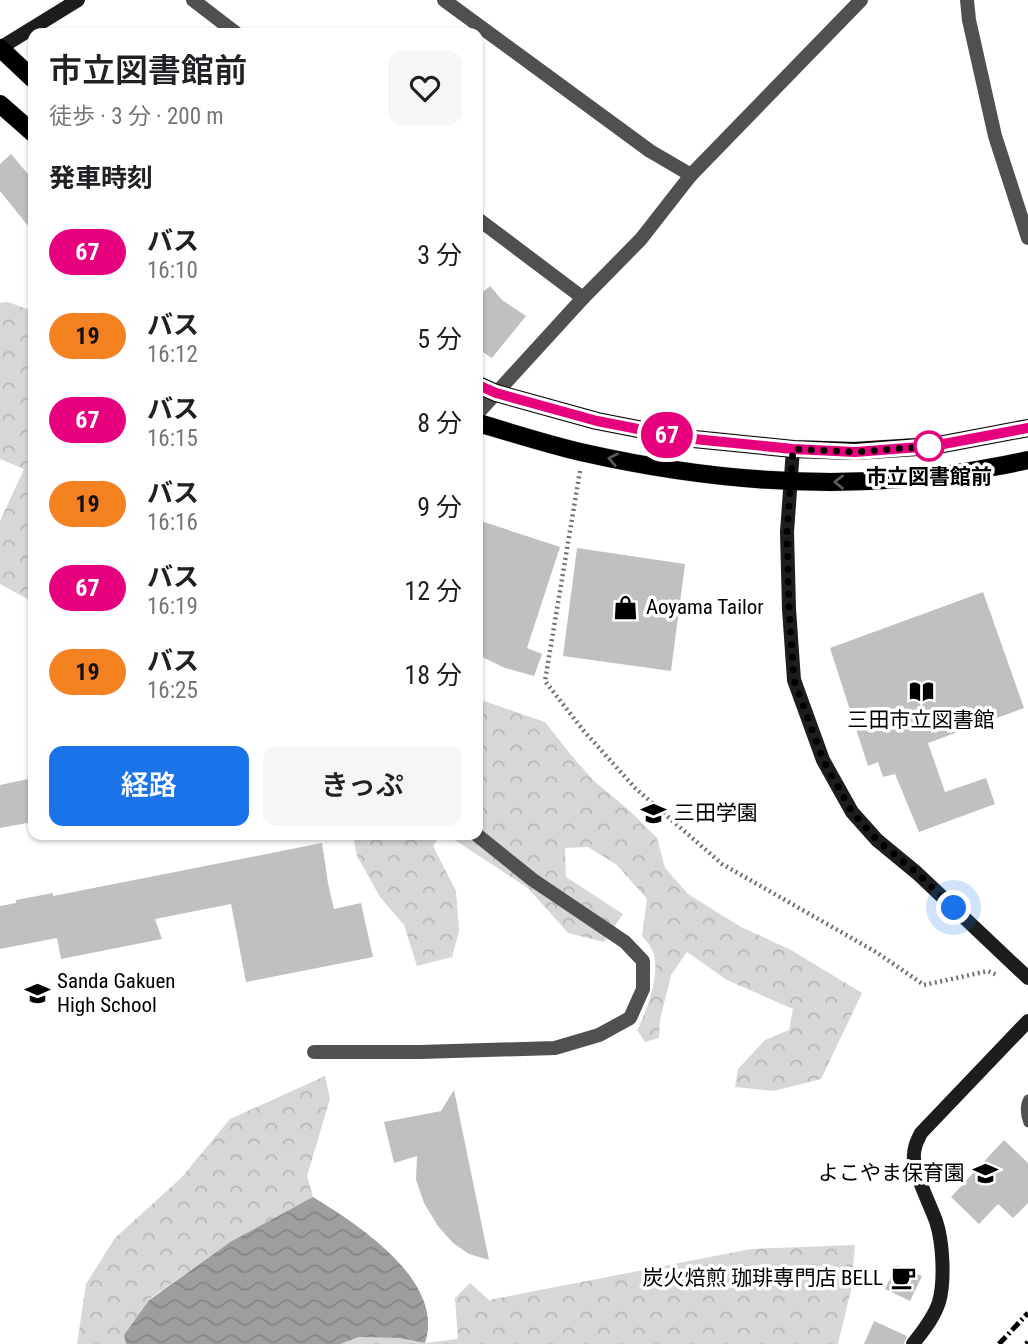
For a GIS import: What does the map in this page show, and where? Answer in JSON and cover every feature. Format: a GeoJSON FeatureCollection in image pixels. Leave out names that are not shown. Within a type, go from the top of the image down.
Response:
{"type":"FeatureCollection","features":[{"type":"Feature","properties":{"kind":"main road"},"geometry":{"type":"LineString","coordinates":[[0,48],[28,74]]}},
{"type":"Feature","properties":{"kind":"main road"},"geometry":{"type":"LineString","coordinates":[[0,104],[28,129]]}},
{"type":"Feature","properties":{"kind":"main road"},"geometry":{"type":"LineString","coordinates":[[483,387],[597,421],[684,438],[793,449],[855,452],[933,446],[1028,428]]}},
{"type":"Feature","properties":{"kind":"main road"},"geometry":{"type":"LineString","coordinates":[[483,425],[583,453],[661,468],[790,482],[863,483],[936,477],[1028,460]]}},
{"type":"Feature","properties":{"kind":"street"},"geometry":{"type":"LineString","coordinates":[[32,28],[78,0]]}},
{"type":"Feature","properties":{"kind":"street"},"geometry":{"type":"LineString","coordinates":[[193,0],[229,28]]}},
{"type":"Feature","properties":{"kind":"street"},"geometry":{"type":"LineString","coordinates":[[444,0],[482,28]]}},
{"type":"Feature","properties":{"kind":"street"},"geometry":{"type":"LineString","coordinates":[[483,407],[641,239],[691,175],[861,0]]}},
{"type":"Feature","properties":{"kind":"street"},"geometry":{"type":"LineString","coordinates":[[967,0],[995,136],[1028,238]]}},
{"type":"Feature","properties":{"kind":"street"},"geometry":{"type":"LineString","coordinates":[[483,29],[650,151],[691,175]]}},
{"type":"Feature","properties":{"kind":"street"},"geometry":{"type":"LineString","coordinates":[[0,48],[28,31]]}},
{"type":"Feature","properties":{"kind":"street"},"geometry":{"type":"LineString","coordinates":[[483,223],[583,298]]}},
{"type":"Feature","properties":{"kind":"street"},"geometry":{"type":"LineString","coordinates":[[793,449],[787,532],[794,680],[823,760],[852,812],[877,840],[917,873],[1028,978]]}},
{"type":"Feature","properties":{"kind":"street"},"geometry":{"type":"LineString","coordinates":[[314,1052],[555,1048],[599,1035],[631,1018],[643,989],[643,961],[625,942],[533,880],[483,840]]}},
{"type":"Feature","properties":{"kind":"street"},"geometry":{"type":"LineString","coordinates":[[913,1344],[925,1329],[939,1303],[943,1270],[937,1224],[916,1169],[916,1143],[921,1133],[1028,1021]]}},
{"type":"Feature","properties":{"kind":"lane"},"geometry":{"type":"LineString","coordinates":[[1028,1099],[1025,1115],[1028,1123]]}},
{"type":"Feature","properties":{"kind":"path"},"geometry":{"type":"LineString","coordinates":[[583,453],[545,681],[583,730],[635,788],[722,864],[876,952],[924,985],[988,971],[998,975]]}},
{"type":"Feature","properties":{"kind":"green space"},"geometry":{"type":"Polygon","coordinates":[[[8,302],[28,309],[28,599],[0,584],[0,521],[24,469],[0,459],[0,303],[8,302]]]}},
{"type":"Feature","properties":{"kind":"green space"},"geometry":{"type":"Polygon","coordinates":[[[483,701],[545,722],[594,781],[657,838],[665,868],[688,894],[741,927],[791,950],[862,993],[821,1079],[774,1091],[735,1087],[738,1069],[765,1040],[789,1030],[793,1009],[727,980],[687,952],[671,975],[660,1020],[659,1038],[645,1042],[637,1030],[649,1002],[655,969],[652,950],[642,936],[647,899],[617,865],[588,847],[565,848],[566,877],[623,914],[604,942],[568,933],[528,888],[455,840],[483,840],[483,701]]]}},
{"type":"Feature","properties":{"kind":"green space"},"geometry":{"type":"Polygon","coordinates":[[[354,840],[437,840],[433,846],[456,891],[459,931],[452,957],[417,966],[404,925],[380,897],[357,856],[354,840]]]}},
{"type":"Feature","properties":{"kind":"green space"},"geometry":{"type":"Polygon","coordinates":[[[325,1076],[330,1099],[307,1176],[313,1197],[230,1242],[148,1300],[124,1335],[126,1344],[77,1344],[86,1284],[115,1238],[182,1177],[230,1119],[325,1076]]]}},
{"type":"Feature","properties":{"kind":"green space"},"geometry":{"type":"Polygon","coordinates":[[[855,1245],[851,1290],[838,1344],[340,1344],[359,1337],[399,1338],[425,1343],[458,1339],[455,1298],[470,1283],[489,1300],[751,1249],[855,1245]]]}},
{"type":"Feature","properties":{"kind":"water"},"geometry":{"type":"Polygon","coordinates":[[[313,1197],[373,1239],[410,1277],[423,1298],[428,1320],[425,1343],[399,1338],[359,1337],[340,1344],[126,1344],[124,1335],[148,1301],[230,1242],[313,1197]]]}},
{"type":"Feature","properties":{"kind":"building"},"geometry":{"type":"Polygon","coordinates":[[[11,154],[28,174],[28,226],[0,191],[0,164],[11,154]]]}},
{"type":"Feature","properties":{"kind":"building"},"geometry":{"type":"Polygon","coordinates":[[[490,286],[502,300],[526,316],[492,358],[483,352],[483,292],[490,286]]]}},
{"type":"Feature","properties":{"kind":"building"},"geometry":{"type":"Polygon","coordinates":[[[483,522],[560,547],[527,648],[542,654],[534,676],[505,668],[483,657],[483,522]]]}},
{"type":"Feature","properties":{"kind":"building"},"geometry":{"type":"Polygon","coordinates":[[[577,548],[685,564],[671,671],[563,656],[577,548]]]}},
{"type":"Feature","properties":{"kind":"building"},"geometry":{"type":"Polygon","coordinates":[[[983,592],[1024,708],[928,743],[945,792],[986,778],[995,804],[919,832],[895,774],[883,777],[878,762],[868,766],[830,648],[983,592]]]}},
{"type":"Feature","properties":{"kind":"building"},"geometry":{"type":"Polygon","coordinates":[[[28,779],[28,823],[0,828],[0,785],[28,779]]]}},
{"type":"Feature","properties":{"kind":"building"},"geometry":{"type":"Polygon","coordinates":[[[322,843],[334,909],[361,903],[373,957],[246,982],[231,904],[155,919],[162,939],[61,959],[57,938],[0,949],[0,906],[16,903],[16,900],[53,893],[53,896],[322,843]]]}},
{"type":"Feature","properties":{"kind":"building"},"geometry":{"type":"Polygon","coordinates":[[[454,1090],[489,1260],[469,1254],[453,1243],[438,1226],[424,1203],[416,1180],[417,1156],[394,1163],[384,1122],[441,1111],[454,1090]]]}},
{"type":"Feature","properties":{"kind":"building"},"geometry":{"type":"Polygon","coordinates":[[[1004,1140],[1028,1163],[1028,1203],[1013,1218],[998,1204],[979,1224],[951,1197],[1004,1140]]]}},
{"type":"Feature","properties":{"kind":"building"},"geometry":{"type":"Polygon","coordinates":[[[897,1265],[922,1276],[910,1301],[885,1289],[897,1265]]]}},
{"type":"Feature","properties":{"kind":"building"},"geometry":{"type":"Polygon","coordinates":[[[874,1321],[907,1336],[904,1344],[864,1344],[874,1321]]]}},
{"type":"Feature","properties":{"kind":"railway"},"geometry":{"type":"LineString","coordinates":[[999,1344],[1028,1313]]}},
{"type":"Feature","properties":{"kind":"bus line","name":"67"},"geometry":{"type":"LineString","coordinates":[[483,387],[597,421],[684,438],[793,449],[855,452],[933,446],[1028,428]]}},
{"type":"Feature","properties":{"kind":"place","name":"市立図書館前"},"geometry":{"type":"Point","coordinates":[929,446]}},
{"type":"Feature","properties":{"kind":"place","name":"Aoyama Tailor"},"geometry":{"type":"Point","coordinates":[626,607]}},
{"type":"Feature","properties":{"kind":"place","name":"三田市立図書館"},"geometry":{"type":"Point","coordinates":[921,691]}},
{"type":"Feature","properties":{"kind":"place","name":"三田学園"},"geometry":{"type":"Point","coordinates":[654,813]}},
{"type":"Feature","properties":{"kind":"place","name":"Sanda Gakuen High School"},"geometry":{"type":"Point","coordinates":[37,993]}},
{"type":"Feature","properties":{"kind":"place","name":"よこやま保育園"},"geometry":{"type":"Point","coordinates":[985,1173]}},
{"type":"Feature","properties":{"kind":"place","name":"炭火焙煎 珈琲専門店 BELL"},"geometry":{"type":"Point","coordinates":[903,1278]}},
{"type":"Feature","properties":{"kind":"route"},"geometry":{"type":"LineString","coordinates":[[929,446],[933,446],[855,452],[793,449],[787,532],[789,609],[794,680],[823,760],[852,812],[877,840],[954,908]]}}]}
